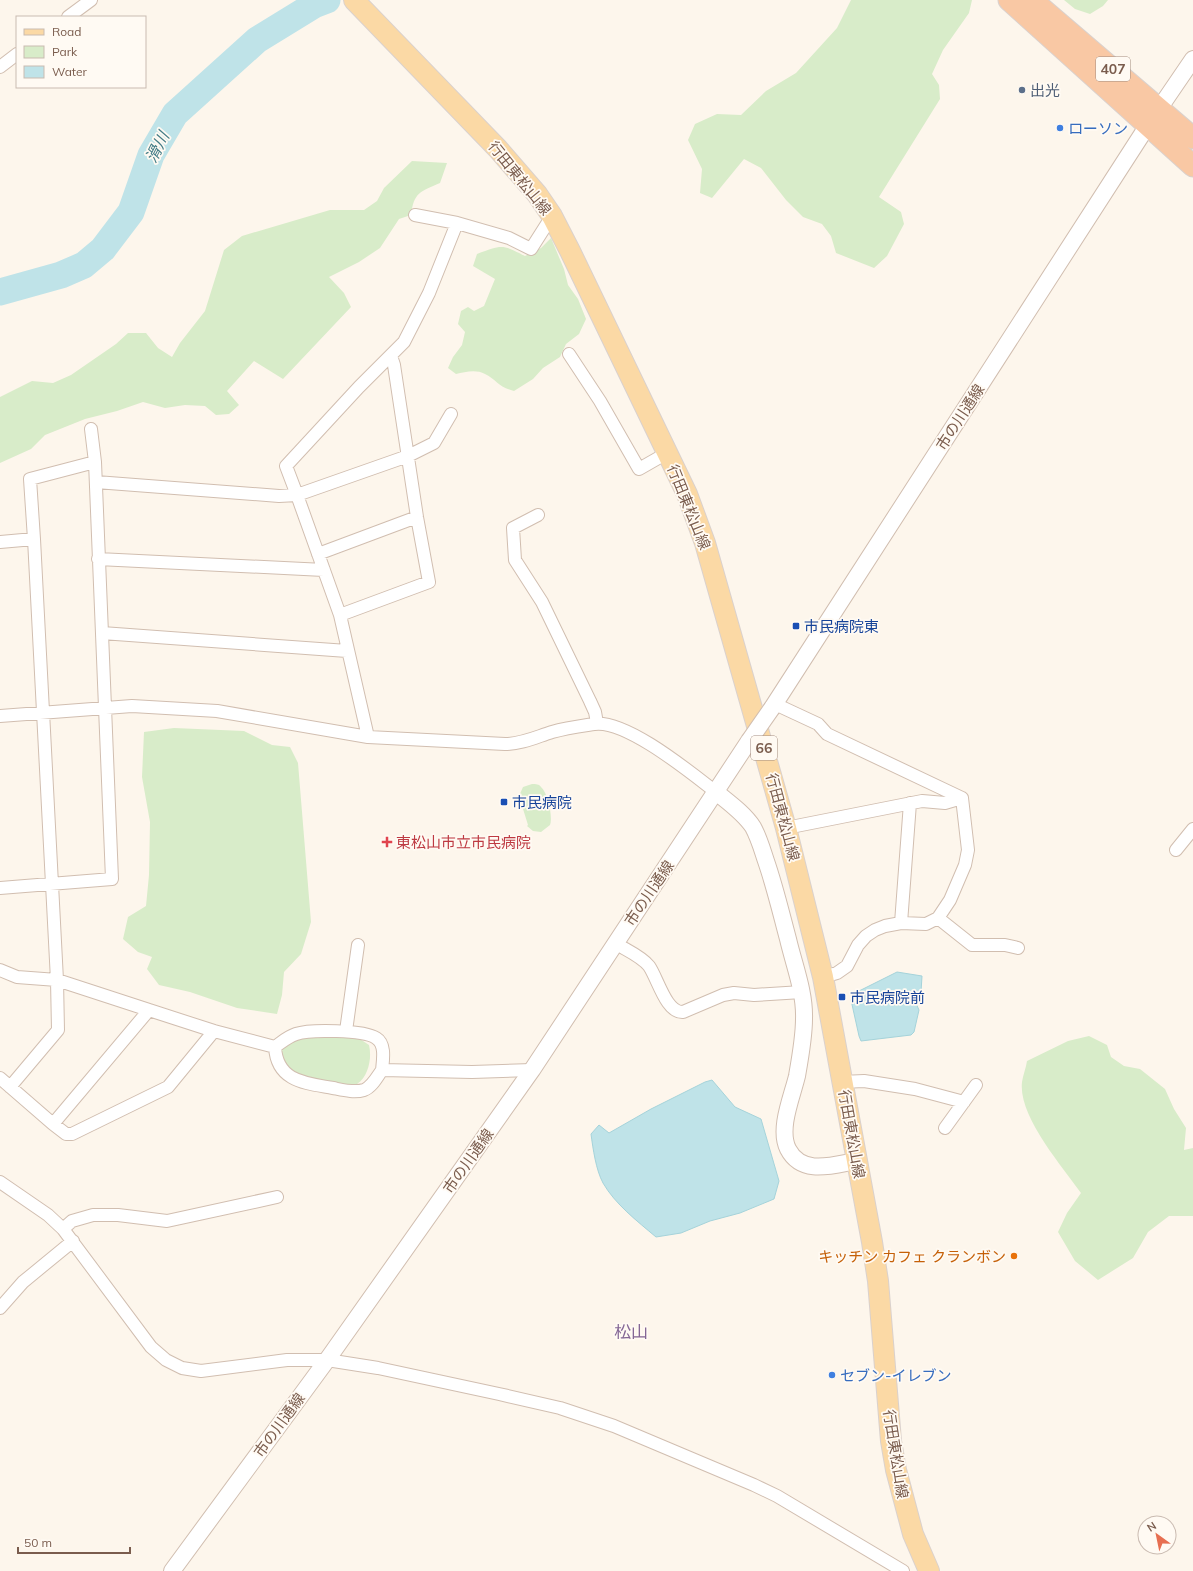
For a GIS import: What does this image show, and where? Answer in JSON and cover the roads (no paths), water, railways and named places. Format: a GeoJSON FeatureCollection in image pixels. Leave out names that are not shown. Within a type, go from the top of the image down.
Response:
{"type":"FeatureCollection","features":[{"type":"Feature","properties":{"kind":"highway","name":"407"},"geometry":{"type":"LineString","coordinates":[[1009,0],[1193,166]]}},
{"type":"Feature","properties":{"kind":"highway","name":"407"},"geometry":{"type":"LineString","coordinates":[[1032,0],[1193,138]]}},
{"type":"Feature","properties":{"kind":"main road","name":"行田東松山線"},"geometry":{"type":"LineString","coordinates":[[354,0],[519,172],[552,216],[667,453],[706,543],[786,828],[823,977],[878,1281],[891,1442],[896,1470],[913,1534],[928,1571]]}},
{"type":"Feature","properties":{"kind":"street"},"geometry":{"type":"LineString","coordinates":[[69,16],[91,0]]}},
{"type":"Feature","properties":{"kind":"street"},"geometry":{"type":"LineString","coordinates":[[0,67],[16,55]]}},
{"type":"Feature","properties":{"kind":"street","name":"市の川通線"},"geometry":{"type":"LineString","coordinates":[[172,1571],[327,1360],[532,1070],[773,706],[1148,126],[1193,59]]}},
{"type":"Feature","properties":{"kind":"street"},"geometry":{"type":"LineString","coordinates":[[415,215],[457,223],[509,238],[531,249],[552,216]]}},
{"type":"Feature","properties":{"kind":"street"},"geometry":{"type":"LineString","coordinates":[[368,737],[347,651],[340,615],[286,466],[404,342],[429,293],[457,223]]}},
{"type":"Feature","properties":{"kind":"street"},"geometry":{"type":"LineString","coordinates":[[569,354],[600,401],[639,469],[667,453]]}},
{"type":"Feature","properties":{"kind":"street"},"geometry":{"type":"LineString","coordinates":[[340,615],[429,582],[417,517],[394,365],[391,356]]}},
{"type":"Feature","properties":{"kind":"street"},"geometry":{"type":"LineString","coordinates":[[96,482],[279,496],[297,495],[408,456],[434,444],[451,414]]}},
{"type":"Feature","properties":{"kind":"street"},"geometry":{"type":"LineString","coordinates":[[0,888],[112,879],[96,482],[92,428]]}},
{"type":"Feature","properties":{"kind":"street"},"geometry":{"type":"LineString","coordinates":[[10,1086],[58,1030],[57,980],[30,479],[95,462]]}},
{"type":"Feature","properties":{"kind":"street"},"geometry":{"type":"LineString","coordinates":[[538,515],[513,528],[515,560],[542,602],[595,712],[597,723]]}},
{"type":"Feature","properties":{"kind":"street"},"geometry":{"type":"LineString","coordinates":[[318,554],[417,517]]}},
{"type":"Feature","properties":{"kind":"street"},"geometry":{"type":"LineString","coordinates":[[0,542],[34,539]]}},
{"type":"Feature","properties":{"kind":"street"},"geometry":{"type":"LineString","coordinates":[[98,559],[324,570]]}},
{"type":"Feature","properties":{"kind":"street"},"geometry":{"type":"LineString","coordinates":[[102,633],[347,651]]}},
{"type":"Feature","properties":{"kind":"street"},"geometry":{"type":"LineString","coordinates":[[0,716],[132,706],[217,711],[368,737],[471,743],[514,744],[554,732],[597,723],[611,725],[628,731],[677,762],[716,792],[743,815],[759,838],[771,875],[802,992],[804,1020],[797,1075],[784,1128],[784,1139],[788,1150],[795,1159],[805,1166],[817,1167],[856,1161]]}},
{"type":"Feature","properties":{"kind":"street"},"geometry":{"type":"LineString","coordinates":[[773,706],[818,724],[827,734],[962,798]]}},
{"type":"Feature","properties":{"kind":"street"},"geometry":{"type":"LineString","coordinates":[[786,828],[910,803],[922,801],[945,803],[962,798]]}},
{"type":"Feature","properties":{"kind":"street"},"geometry":{"type":"LineString","coordinates":[[823,977],[836,973],[848,966],[858,945],[866,936],[884,926],[901,923],[926,924],[938,918],[950,900],[965,865],[968,850],[962,798]]}},
{"type":"Feature","properties":{"kind":"street"},"geometry":{"type":"LineString","coordinates":[[901,923],[910,803]]}},
{"type":"Feature","properties":{"kind":"street"},"geometry":{"type":"LineString","coordinates":[[1176,850],[1193,829]]}},
{"type":"Feature","properties":{"kind":"street"},"geometry":{"type":"LineString","coordinates":[[938,918],[972,945],[1005,945],[1018,948]]}},
{"type":"Feature","properties":{"kind":"street"},"geometry":{"type":"LineString","coordinates":[[615,943],[648,965],[672,1008],[678,1012],[683,1012],[723,995],[734,993],[754,995],[802,992]]}},
{"type":"Feature","properties":{"kind":"street"},"geometry":{"type":"LineString","coordinates":[[346,1031],[358,945]]}},
{"type":"Feature","properties":{"kind":"street"},"geometry":{"type":"LineString","coordinates":[[0,970],[17,978],[57,980],[214,1031],[275,1047]]}},
{"type":"Feature","properties":{"kind":"street"},"geometry":{"type":"LineString","coordinates":[[54,1124],[149,1010]]}},
{"type":"Feature","properties":{"kind":"street"},"geometry":{"type":"LineString","coordinates":[[0,1078],[66,1134],[72,1134],[168,1087],[214,1031]]}},
{"type":"Feature","properties":{"kind":"street"},"geometry":{"type":"LineString","coordinates":[[346,1031],[376,1038],[381,1044],[384,1052],[382,1070],[372,1083],[365,1089],[356,1092],[300,1082],[288,1075],[278,1064],[275,1047],[288,1037],[298,1033],[346,1031]]}},
{"type":"Feature","properties":{"kind":"street"},"geometry":{"type":"LineString","coordinates":[[382,1070],[472,1072],[532,1070]]}},
{"type":"Feature","properties":{"kind":"street"},"geometry":{"type":"LineString","coordinates":[[842,1082],[864,1081],[915,1089],[964,1102]]}},
{"type":"Feature","properties":{"kind":"street"},"geometry":{"type":"LineString","coordinates":[[946,1128],[976,1085]]}},
{"type":"Feature","properties":{"kind":"street"},"geometry":{"type":"LineString","coordinates":[[0,1182],[48,1215],[63,1229],[151,1347],[166,1360],[182,1368],[201,1371],[287,1360],[327,1360],[378,1368],[560,1408],[614,1426],[754,1485],[777,1496],[903,1571]]}},
{"type":"Feature","properties":{"kind":"street"},"geometry":{"type":"LineString","coordinates":[[63,1229],[72,1221],[93,1215],[118,1215],[167,1222],[277,1197]]}},
{"type":"Feature","properties":{"kind":"street"},"geometry":{"type":"LineString","coordinates":[[0,1308],[22,1282],[73,1241]]}},
{"type":"Feature","properties":{"kind":"water"},"geometry":{"type":"Polygon","coordinates":[[[897,972],[922,976],[921,992],[903,991],[903,999],[915,1001],[919,1010],[914,1032],[911,1035],[861,1041],[851,1000],[859,991],[897,972]]]}},
{"type":"Feature","properties":{"kind":"water"},"geometry":{"type":"Polygon","coordinates":[[[712,1080],[735,1107],[761,1119],[779,1181],[774,1199],[740,1213],[710,1221],[681,1233],[656,1237],[620,1205],[608,1191],[603,1183],[597,1166],[591,1134],[599,1125],[609,1133],[651,1109],[712,1080]]]}},
{"type":"Feature","properties":{"kind":"waterway","name":"滑川"},"geometry":{"type":"LineString","coordinates":[[0,292],[61,275],[84,265],[103,249],[131,212],[151,155],[175,114],[257,40],[314,5],[327,0]]}},
{"type":"Feature","properties":{"kind":"place","name":"出光"},"geometry":{"type":"Point","coordinates":[1022,90]}},
{"type":"Feature","properties":{"kind":"place","name":"ローソン"},"geometry":{"type":"Point","coordinates":[1060,128]}},
{"type":"Feature","properties":{"kind":"place","name":"市民病院東"},"geometry":{"type":"Point","coordinates":[796,626]}},
{"type":"Feature","properties":{"kind":"place","name":"市民病院"},"geometry":{"type":"Point","coordinates":[504,802]}},
{"type":"Feature","properties":{"kind":"place","name":"東松山市立市民病院"},"geometry":{"type":"Point","coordinates":[387,842]}},
{"type":"Feature","properties":{"kind":"place","name":"市民病院前"},"geometry":{"type":"Point","coordinates":[842,997]}},
{"type":"Feature","properties":{"kind":"place","name":"キッチン カフェ クランボン"},"geometry":{"type":"Point","coordinates":[1014,1256]}},
{"type":"Feature","properties":{"kind":"place","name":"セブン-イレブン"},"geometry":{"type":"Point","coordinates":[832,1375]}},
{"type":"Feature","properties":{"kind":"district","name":"松山"},"geometry":{"type":"Point","coordinates":[631,1331]}}]}
